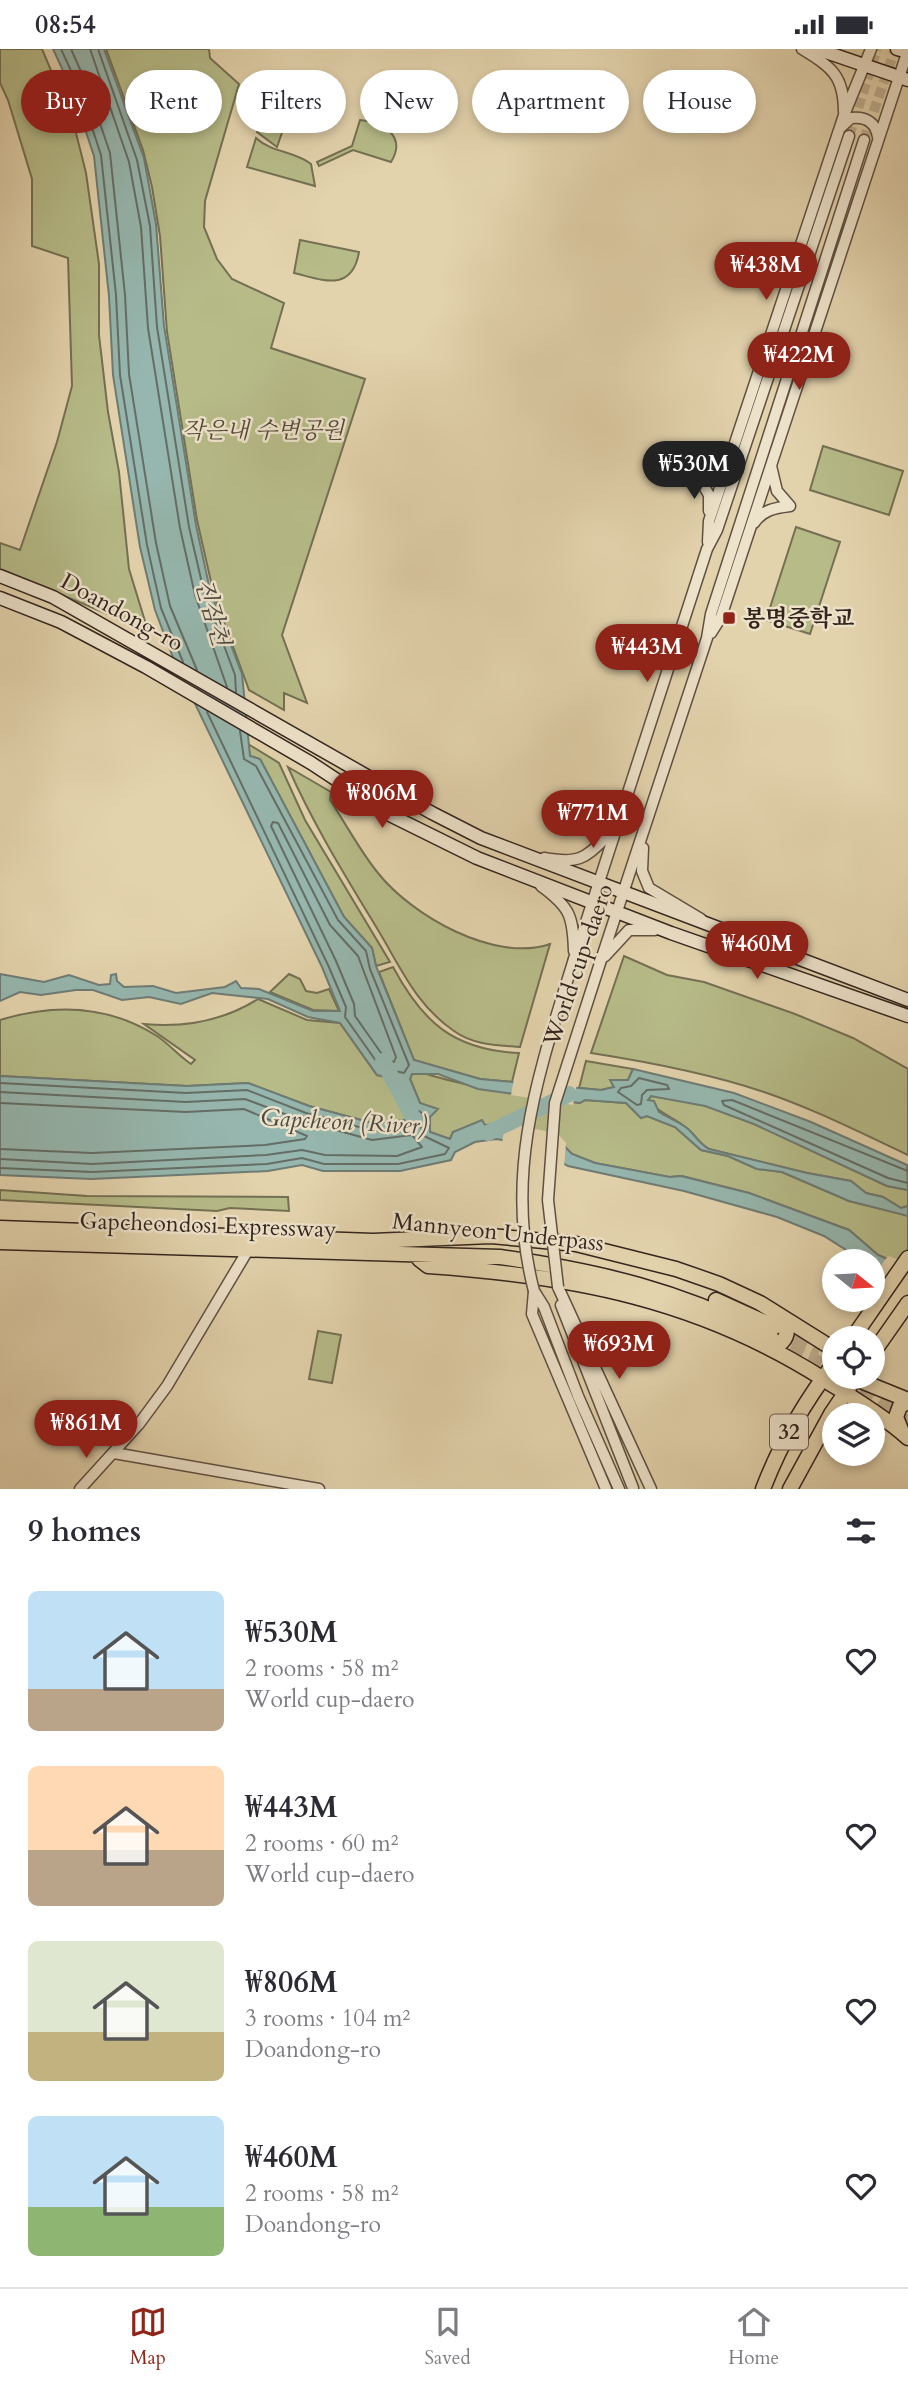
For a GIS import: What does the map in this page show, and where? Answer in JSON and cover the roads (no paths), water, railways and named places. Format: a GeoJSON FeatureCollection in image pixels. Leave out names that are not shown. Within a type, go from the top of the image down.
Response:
{"type":"FeatureCollection","features":[{"type":"Feature","properties":{"kind":"main road"},"geometry":{"type":"LineString","coordinates":[[817,49],[903,79]]}},
{"type":"Feature","properties":{"kind":"main road"},"geometry":{"type":"LineString","coordinates":[[897,49],[908,52]]}},
{"type":"Feature","properties":{"kind":"main road","name":"Doandong-ro"},"geometry":{"type":"LineString","coordinates":[[0,576],[53,597],[140,644],[432,813],[481,838],[908,1000]]}},
{"type":"Feature","properties":{"kind":"main road","name":"Doandong-ro"},"geometry":{"type":"LineString","coordinates":[[0,598],[61,622],[146,667],[311,763],[345,788],[434,838],[671,933],[908,1016]]}},
{"type":"Feature","properties":{"kind":"main road","name":"Gapcheondosi Expressway"},"geometry":{"type":"LineString","coordinates":[[0,1228],[252,1242],[415,1256]]}},
{"type":"Feature","properties":{"kind":"main road"},"geometry":{"type":"LineString","coordinates":[[373,1241],[468,1236],[576,1244],[676,1269],[719,1284],[775,1312],[822,1342]]}},
{"type":"Feature","properties":{"kind":"main road","name":"Gapcheondosi Expressway"},"geometry":{"type":"LineString","coordinates":[[0,1242],[373,1241]]}},
{"type":"Feature","properties":{"kind":"main road","name":"Mannyeon Underpass"},"geometry":{"type":"LineString","coordinates":[[373,1241],[581,1259],[682,1288],[770,1336]]}},
{"type":"Feature","properties":{"kind":"main road","name":"Mannyeon Underpass"},"geometry":{"type":"LineString","coordinates":[[415,1256],[500,1257],[603,1273],[675,1294],[770,1336]]}},
{"type":"Feature","properties":{"kind":"main road"},"geometry":{"type":"LineString","coordinates":[[861,1326],[908,1258]]}},
{"type":"Feature","properties":{"kind":"main road"},"geometry":{"type":"LineString","coordinates":[[885,1336],[908,1303]]}},
{"type":"Feature","properties":{"kind":"main road"},"geometry":{"type":"LineString","coordinates":[[770,1336],[782,1342],[786,1337],[787,1327],[775,1312]]}},
{"type":"Feature","properties":{"kind":"main road"},"geometry":{"type":"LineString","coordinates":[[770,1336],[822,1370]]}},
{"type":"Feature","properties":{"kind":"main road"},"geometry":{"type":"LineString","coordinates":[[885,1384],[908,1400]]}},
{"type":"Feature","properties":{"kind":"main road","name":"32"},"geometry":{"type":"LineString","coordinates":[[763,1489],[773,1461],[804,1405],[822,1387]]}},
{"type":"Feature","properties":{"kind":"main road"},"geometry":{"type":"LineString","coordinates":[[842,1389],[906,1436]]}},
{"type":"Feature","properties":{"kind":"main road"},"geometry":{"type":"LineString","coordinates":[[790,1489],[848,1389]]}},
{"type":"Feature","properties":{"kind":"main road"},"geometry":{"type":"LineString","coordinates":[[881,1389],[908,1400]]}},
{"type":"Feature","properties":{"kind":"main road"},"geometry":{"type":"LineString","coordinates":[[906,1436],[896,1417],[900,1406],[908,1400]]}},
{"type":"Feature","properties":{"kind":"street"},"geometry":{"type":"LineString","coordinates":[[707,548],[717,530],[843,135],[841,82],[831,68],[802,49]]}},
{"type":"Feature","properties":{"kind":"street"},"geometry":{"type":"LineString","coordinates":[[844,115],[872,49]]}},
{"type":"Feature","properties":{"kind":"street"},"geometry":{"type":"LineString","coordinates":[[707,638],[721,617],[877,144],[903,79],[908,52]]}},
{"type":"Feature","properties":{"kind":"street"},"geometry":{"type":"LineString","coordinates":[[709,521],[851,118],[865,118],[874,126],[877,144]]}},
{"type":"Feature","properties":{"kind":"street","name":"World cup-daero"},"geometry":{"type":"LineString","coordinates":[[633,1488],[589,1384],[561,1306],[548,1200],[554,1116],[564,1070],[643,838],[707,638],[711,614],[864,140]]}},
{"type":"Feature","properties":{"kind":"street"},"geometry":{"type":"LineString","coordinates":[[707,548],[709,495],[698,476],[719,467],[737,443]]}},
{"type":"Feature","properties":{"kind":"street"},"geometry":{"type":"LineString","coordinates":[[750,529],[760,514],[773,508],[790,506],[777,491],[771,461]]}},
{"type":"Feature","properties":{"kind":"street","name":"World cup-daero"},"geometry":{"type":"LineString","coordinates":[[619,1489],[578,1396],[544,1307],[534,1291],[523,1230],[524,1154],[530,1105],[574,959],[707,548]]}},
{"type":"Feature","properties":{"kind":"street"},"geometry":{"type":"LineString","coordinates":[[534,856],[565,862],[583,859],[616,828]]}},
{"type":"Feature","properties":{"kind":"street"},"geometry":{"type":"LineString","coordinates":[[643,838],[642,871],[649,888],[660,898],[690,910],[708,926]]}},
{"type":"Feature","properties":{"kind":"street"},"geometry":{"type":"LineString","coordinates":[[531,878],[566,907],[573,932],[574,959]]}},
{"type":"Feature","properties":{"kind":"street"},"geometry":{"type":"LineString","coordinates":[[601,960],[629,930],[646,929],[671,933]]}},
{"type":"Feature","properties":{"kind":"street"},"geometry":{"type":"LineString","coordinates":[[80,1489],[114,1453],[167,1385],[252,1242]]}},
{"type":"Feature","properties":{"kind":"street"},"geometry":{"type":"LineString","coordinates":[[558,1287],[649,1486]]}},
{"type":"Feature","properties":{"kind":"street"},"geometry":{"type":"LineString","coordinates":[[534,1291],[533,1314],[606,1489]]}},
{"type":"Feature","properties":{"kind":"street"},"geometry":{"type":"LineString","coordinates":[[114,1453],[319,1489]]}},
{"type":"Feature","properties":{"kind":"water"},"geometry":{"type":"Polygon","coordinates":[[[53,49],[104,49],[125,106],[125,133],[135,133],[144,158],[156,224],[164,326],[196,525],[210,590],[242,674],[250,756],[260,759],[344,917],[372,948],[376,966],[414,1060],[480,1079],[601,1090],[614,1087],[610,1080],[628,1080],[633,1069],[734,1093],[811,1122],[907,1165],[908,1190],[887,1186],[754,1124],[705,1106],[651,1096],[648,1100],[654,1101],[659,1112],[684,1126],[709,1149],[851,1181],[866,1193],[883,1197],[901,1208],[908,1206],[908,1216],[849,1201],[782,1172],[757,1169],[728,1156],[701,1150],[675,1127],[647,1116],[641,1118],[626,1103],[585,1100],[580,1103],[478,1089],[438,1074],[412,1074],[410,1079],[420,1103],[438,1109],[430,1117],[430,1132],[450,1139],[453,1132],[482,1120],[485,1125],[500,1124],[556,1138],[572,1154],[595,1163],[670,1177],[681,1176],[749,1193],[849,1230],[871,1249],[844,1249],[824,1236],[777,1217],[684,1191],[568,1166],[532,1145],[496,1139],[475,1142],[455,1152],[451,1160],[400,1171],[323,1171],[302,1165],[268,1171],[91,1179],[0,1175],[0,1076],[187,1086],[248,1083],[309,1106],[376,1124],[405,1120],[408,1115],[400,1080],[377,1075],[340,1023],[308,1017],[268,999],[212,993],[181,1004],[149,997],[122,1000],[93,990],[76,990],[41,995],[20,992],[0,1001],[0,974],[44,982],[69,975],[99,985],[110,984],[111,975],[116,974],[117,981],[124,987],[153,986],[176,993],[225,987],[236,981],[241,988],[259,989],[313,1011],[340,1011],[322,967],[174,660],[155,610],[140,547],[113,375],[109,296],[94,156],[86,133],[111,133],[111,70],[63,70],[53,49]]]}},
{"type":"Feature","properties":{"kind":"water"},"geometry":{"type":"Polygon","coordinates":[[[886,1259],[893,1262],[908,1302],[886,1281],[886,1259]]]}},
{"type":"Feature","properties":{"kind":"waterway","name":"진잠천"},"geometry":{"type":"LineString","coordinates":[[383,1061],[415,1121]]}},
{"type":"Feature","properties":{"kind":"waterway","name":"Gapcheon (River)"},"geometry":{"type":"LineString","coordinates":[[488,1133],[569,1094]]}},
{"type":"Feature","properties":{"kind":"tunnel"},"geometry":{"type":"LineString","coordinates":[[849,136],[877,49]]}},
{"type":"Feature","properties":{"kind":"tunnel"},"geometry":{"type":"LineString","coordinates":[[864,140],[895,49]]}},
{"type":"Feature","properties":{"kind":"tunnel"},"geometry":{"type":"LineString","coordinates":[[776,1328],[819,1352]]}},
{"type":"Feature","properties":{"kind":"tunnel"},"geometry":{"type":"LineString","coordinates":[[772,1337],[822,1365]]}},
{"type":"Feature","properties":{"kind":"tunnel"},"geometry":{"type":"LineString","coordinates":[[860,1389],[908,1423]]}},
{"type":"Feature","properties":{"kind":"place","name":"봉명중학교"},"geometry":{"type":"Point","coordinates":[729,618]}},
{"type":"Feature","properties":{"kind":"park label","name":"작은내 수변공원"},"geometry":{"type":"Point","coordinates":[263,430]}}]}
